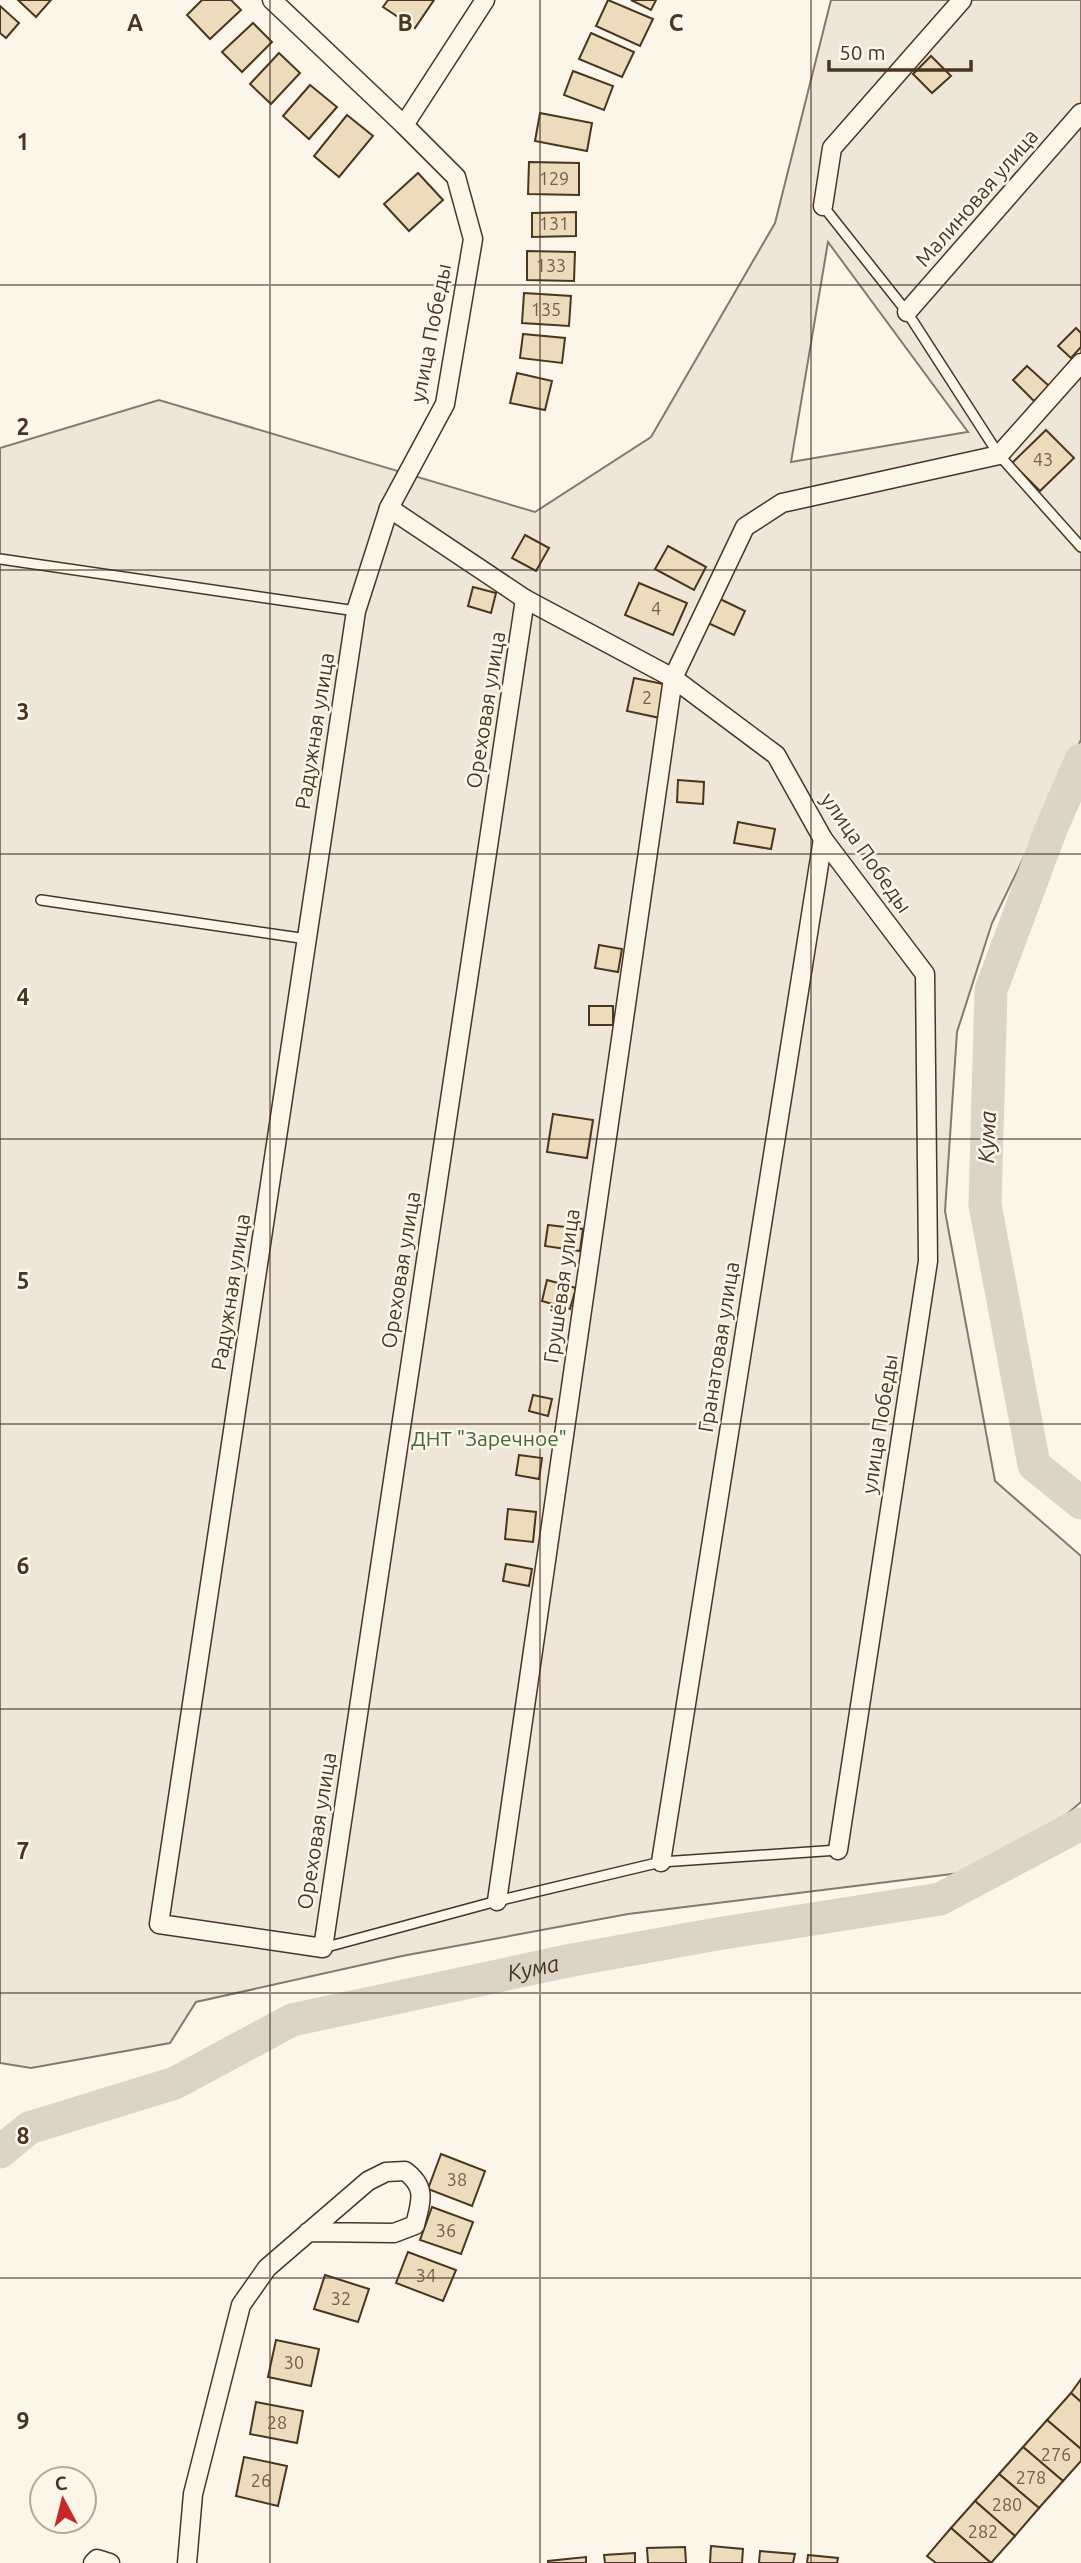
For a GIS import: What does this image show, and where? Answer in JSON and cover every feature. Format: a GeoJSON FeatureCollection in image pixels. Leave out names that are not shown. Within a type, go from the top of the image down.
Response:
{"type":"FeatureCollection","features":[{"type":"Feature","properties":{"kind":"street","name":"улица Победы"},"geometry":{"type":"LineString","coordinates":[[272,0],[456,177],[472,239],[445,404],[389,508],[525,599],[673,678],[776,755],[823,839],[925,974],[928,1261],[838,1850]]}},
{"type":"Feature","properties":{"kind":"street"},"geometry":{"type":"LineString","coordinates":[[404,125],[485,0]]}},
{"type":"Feature","properties":{"kind":"street"},"geometry":{"type":"LineString","coordinates":[[823,206],[832,148],[962,0]]}},
{"type":"Feature","properties":{"kind":"street","name":"Малиновая улица"},"geometry":{"type":"LineString","coordinates":[[907,312],[1081,113]]}},
{"type":"Feature","properties":{"kind":"street"},"geometry":{"type":"LineString","coordinates":[[999,455],[1081,363]]}},
{"type":"Feature","properties":{"kind":"street","name":"Грушёвая улица"},"geometry":{"type":"LineString","coordinates":[[497,1901],[673,678],[745,527],[782,503],[999,455]]}},
{"type":"Feature","properties":{"kind":"street","name":"Радужная улица"},"geometry":{"type":"LineString","coordinates":[[323,1948],[159,1924],[356,611],[389,508]]}},
{"type":"Feature","properties":{"kind":"street","name":"Ореховая улица"},"geometry":{"type":"LineString","coordinates":[[323,1948],[525,599]]}},
{"type":"Feature","properties":{"kind":"street","name":"Гранатовая улица"},"geometry":{"type":"LineString","coordinates":[[661,1863],[823,839]]}},
{"type":"Feature","properties":{"kind":"street"},"geometry":{"type":"LineString","coordinates":[[187,2563],[193,2494],[241,2305],[267,2268],[307,2232],[369,2181],[386,2172],[405,2171],[417,2179],[422,2199],[415,2225],[394,2233],[307,2232]]}},
{"type":"Feature","properties":{"kind":"lane"},"geometry":{"type":"LineString","coordinates":[[823,206],[907,312],[999,455],[1081,547]]}},
{"type":"Feature","properties":{"kind":"lane"},"geometry":{"type":"LineString","coordinates":[[0,559],[356,611]]}},
{"type":"Feature","properties":{"kind":"lane"},"geometry":{"type":"LineString","coordinates":[[41,900],[307,939]]}},
{"type":"Feature","properties":{"kind":"lane"},"geometry":{"type":"LineString","coordinates":[[323,1948],[497,1901],[661,1863],[838,1850]]}},
{"type":"Feature","properties":{"kind":"green space","name":"ДНТ \"Заречное\""},"geometry":{"type":"Polygon","coordinates":[[[831,0],[1081,0],[1081,740],[992,923],[957,1032],[945,1211],[995,1481],[1081,1556],[1081,1802],[1066,1815],[960,1873],[628,1914],[402,1956],[196,2002],[170,2043],[31,2068],[0,2063],[0,448],[159,400],[535,512],[651,437],[775,223],[831,0]],[[828,242],[791,462],[968,432],[828,242]]]}},
{"type":"Feature","properties":{"kind":"building"},"geometry":{"type":"Polygon","coordinates":[[[18,0],[51,0],[36,17],[18,0]]]}},
{"type":"Feature","properties":{"kind":"building"},"geometry":{"type":"Polygon","coordinates":[[[202,0],[231,0],[241,10],[210,39],[187,15],[202,0]]]}},
{"type":"Feature","properties":{"kind":"building"},"geometry":{"type":"Polygon","coordinates":[[[388,0],[434,0],[415,28],[383,7],[388,0]]]}},
{"type":"Feature","properties":{"kind":"building"},"geometry":{"type":"Polygon","coordinates":[[[608,0],[653,19],[640,46],[596,26],[608,0]]]}},
{"type":"Feature","properties":{"kind":"building"},"geometry":{"type":"Polygon","coordinates":[[[631,0],[656,0],[651,10],[631,0]]]}},
{"type":"Feature","properties":{"kind":"building"},"geometry":{"type":"Polygon","coordinates":[[[0,6],[19,23],[6,38],[0,33],[0,6]]]}},
{"type":"Feature","properties":{"kind":"building"},"geometry":{"type":"Polygon","coordinates":[[[253,23],[272,42],[242,72],[222,52],[253,23]]]}},
{"type":"Feature","properties":{"kind":"building"},"geometry":{"type":"Polygon","coordinates":[[[591,33],[634,52],[622,77],[579,59],[591,33]]]}},
{"type":"Feature","properties":{"kind":"building"},"geometry":{"type":"Polygon","coordinates":[[[279,53],[300,73],[271,104],[250,84],[279,53]]]}},
{"type":"Feature","properties":{"kind":"building"},"geometry":{"type":"Polygon","coordinates":[[[931,56],[951,76],[932,93],[913,74],[931,56]]]}},
{"type":"Feature","properties":{"kind":"building"},"geometry":{"type":"Polygon","coordinates":[[[573,71],[613,86],[604,110],[564,95],[573,71]]]}},
{"type":"Feature","properties":{"kind":"building"},"geometry":{"type":"Polygon","coordinates":[[[310,85],[337,107],[309,139],[283,116],[310,85]]]}},
{"type":"Feature","properties":{"kind":"building"},"geometry":{"type":"Polygon","coordinates":[[[540,113],[592,123],[587,151],[535,141],[540,113]]]}},
{"type":"Feature","properties":{"kind":"building"},"geometry":{"type":"Polygon","coordinates":[[[347,115],[373,136],[339,177],[314,156],[347,115]]]}},
{"type":"Feature","properties":{"kind":"building"},"geometry":{"type":"Polygon","coordinates":[[[529,162],[579,163],[579,195],[528,194],[529,162]]]}},
{"type":"Feature","properties":{"kind":"building"},"geometry":{"type":"Polygon","coordinates":[[[418,173],[443,200],[409,231],[384,204],[418,173]]]}},
{"type":"Feature","properties":{"kind":"building"},"geometry":{"type":"Polygon","coordinates":[[[576,212],[576,236],[532,237],[532,213],[576,212]]]}},
{"type":"Feature","properties":{"kind":"building"},"geometry":{"type":"Polygon","coordinates":[[[527,251],[575,252],[574,281],[527,280],[527,251]]]}},
{"type":"Feature","properties":{"kind":"building"},"geometry":{"type":"Polygon","coordinates":[[[524,293],[571,296],[569,326],[522,323],[524,293]]]}},
{"type":"Feature","properties":{"kind":"building"},"geometry":{"type":"Polygon","coordinates":[[[1076,328],[1081,333],[1081,347],[1071,358],[1058,346],[1076,328]]]}},
{"type":"Feature","properties":{"kind":"building"},"geometry":{"type":"Polygon","coordinates":[[[523,334],[565,338],[562,363],[520,358],[523,334]]]}},
{"type":"Feature","properties":{"kind":"building"},"geometry":{"type":"Polygon","coordinates":[[[1027,366],[1049,386],[1034,401],[1013,380],[1027,366]]]}},
{"type":"Feature","properties":{"kind":"building"},"geometry":{"type":"Polygon","coordinates":[[[517,373],[552,381],[545,410],[510,403],[517,373]]]}},
{"type":"Feature","properties":{"kind":"building"},"geometry":{"type":"Polygon","coordinates":[[[1046,430],[1074,458],[1040,491],[1012,463],[1046,430]]]}},
{"type":"Feature","properties":{"kind":"building"},"geometry":{"type":"Polygon","coordinates":[[[525,535],[549,548],[536,571],[512,558],[525,535]]]}},
{"type":"Feature","properties":{"kind":"building"},"geometry":{"type":"Polygon","coordinates":[[[668,546],[706,567],[694,590],[655,569],[668,546]]]}},
{"type":"Feature","properties":{"kind":"building"},"geometry":{"type":"Polygon","coordinates":[[[639,583],[687,603],[673,635],[625,615],[639,583]]]}},
{"type":"Feature","properties":{"kind":"building"},"geometry":{"type":"Polygon","coordinates":[[[473,587],[496,593],[491,613],[468,606],[473,587]]]}},
{"type":"Feature","properties":{"kind":"building"},"geometry":{"type":"Polygon","coordinates":[[[720,599],[745,611],[734,635],[708,623],[720,599]]]}},
{"type":"Feature","properties":{"kind":"building"},"geometry":{"type":"Polygon","coordinates":[[[634,678],[668,685],[660,718],[627,711],[634,678]]]}},
{"type":"Feature","properties":{"kind":"building"},"geometry":{"type":"Polygon","coordinates":[[[678,780],[704,782],[703,804],[677,802],[678,780]]]}},
{"type":"Feature","properties":{"kind":"building"},"geometry":{"type":"Polygon","coordinates":[[[738,822],[775,829],[771,849],[734,843],[738,822]]]}},
{"type":"Feature","properties":{"kind":"building"},"geometry":{"type":"Polygon","coordinates":[[[599,945],[622,949],[618,972],[595,968],[599,945]]]}},
{"type":"Feature","properties":{"kind":"building"},"geometry":{"type":"Polygon","coordinates":[[[589,1006],[613,1006],[613,1025],[589,1025],[589,1006]]]}},
{"type":"Feature","properties":{"kind":"building"},"geometry":{"type":"Polygon","coordinates":[[[553,1114],[593,1120],[587,1158],[547,1152],[553,1114]]]}},
{"type":"Feature","properties":{"kind":"building"},"geometry":{"type":"Polygon","coordinates":[[[548,1225],[583,1229],[580,1251],[545,1246],[548,1225]]]}},
{"type":"Feature","properties":{"kind":"building"},"geometry":{"type":"Polygon","coordinates":[[[547,1280],[576,1288],[570,1309],[542,1301],[547,1280]]]}},
{"type":"Feature","properties":{"kind":"building"},"geometry":{"type":"Polygon","coordinates":[[[533,1395],[552,1399],[548,1416],[529,1411],[533,1395]]]}},
{"type":"Feature","properties":{"kind":"building"},"geometry":{"type":"Polygon","coordinates":[[[519,1455],[542,1458],[539,1479],[516,1475],[519,1455]]]}},
{"type":"Feature","properties":{"kind":"building"},"geometry":{"type":"Polygon","coordinates":[[[508,1509],[536,1512],[533,1542],[505,1539],[508,1509]]]}},
{"type":"Feature","properties":{"kind":"building"},"geometry":{"type":"Polygon","coordinates":[[[506,1564],[532,1569],[529,1586],[503,1581],[506,1564]]]}},
{"type":"Feature","properties":{"kind":"building"},"geometry":{"type":"Polygon","coordinates":[[[441,2154],[485,2171],[472,2206],[428,2189],[441,2154]]]}},
{"type":"Feature","properties":{"kind":"building"},"geometry":{"type":"Polygon","coordinates":[[[432,2207],[473,2222],[461,2254],[420,2240],[432,2207]]]}},
{"type":"Feature","properties":{"kind":"building"},"geometry":{"type":"Polygon","coordinates":[[[408,2252],[456,2270],[443,2301],[396,2283],[408,2252]]]}},
{"type":"Feature","properties":{"kind":"building"},"geometry":{"type":"Polygon","coordinates":[[[325,2275],[369,2289],[358,2322],[314,2309],[325,2275]]]}},
{"type":"Feature","properties":{"kind":"building"},"geometry":{"type":"Polygon","coordinates":[[[276,2340],[319,2349],[311,2386],[268,2377],[276,2340]]]}},
{"type":"Feature","properties":{"kind":"building"},"geometry":{"type":"Polygon","coordinates":[[[1081,2379],[1081,2402],[1071,2393],[1081,2379]]]}},
{"type":"Feature","properties":{"kind":"building"},"geometry":{"type":"Polygon","coordinates":[[[1071,2393],[1081,2402],[1081,2449],[1047,2420],[1071,2393]]]}},
{"type":"Feature","properties":{"kind":"building"},"geometry":{"type":"Polygon","coordinates":[[[256,2402],[303,2411],[297,2443],[250,2434],[256,2402]]]}},
{"type":"Feature","properties":{"kind":"building"},"geometry":{"type":"Polygon","coordinates":[[[1047,2420],[1081,2449],[1081,2461],[1063,2481],[1023,2447],[1047,2420]]]}},
{"type":"Feature","properties":{"kind":"building"},"geometry":{"type":"Polygon","coordinates":[[[1023,2447],[1063,2481],[1039,2508],[999,2474],[1023,2447]]]}},
{"type":"Feature","properties":{"kind":"building"},"geometry":{"type":"Polygon","coordinates":[[[244,2457],[287,2466],[278,2506],[236,2496],[244,2457]]]}},
{"type":"Feature","properties":{"kind":"building"},"geometry":{"type":"Polygon","coordinates":[[[999,2474],[1039,2508],[1015,2536],[975,2501],[999,2474]]]}},
{"type":"Feature","properties":{"kind":"building"},"geometry":{"type":"Polygon","coordinates":[[[975,2501],[1015,2536],[991,2563],[951,2528],[975,2501]]]}},
{"type":"Feature","properties":{"kind":"building"},"geometry":{"type":"Polygon","coordinates":[[[951,2528],[991,2563],[936,2563],[927,2556],[951,2528]]]}},
{"type":"Feature","properties":{"kind":"building"},"geometry":{"type":"Polygon","coordinates":[[[711,2546],[743,2549],[742,2563],[710,2563],[711,2546]]]}},
{"type":"Feature","properties":{"kind":"building"},"geometry":{"type":"Polygon","coordinates":[[[685,2547],[686,2563],[648,2563],[647,2548],[685,2547]]]}},
{"type":"Feature","properties":{"kind":"building"},"geometry":{"type":"Polygon","coordinates":[[[760,2551],[795,2554],[793,2563],[759,2563],[760,2551]]]}},
{"type":"Feature","properties":{"kind":"building"},"geometry":{"type":"Polygon","coordinates":[[[635,2553],[635,2563],[605,2563],[604,2555],[635,2553]]]}},
{"type":"Feature","properties":{"kind":"building"},"geometry":{"type":"Polygon","coordinates":[[[808,2555],[838,2558],[837,2563],[807,2563],[808,2555]]]}},
{"type":"Feature","properties":{"kind":"building"},"geometry":{"type":"Polygon","coordinates":[[[586,2557],[586,2563],[548,2563],[548,2561],[586,2557]]]}},
{"type":"Feature","properties":{"kind":"waterway","name":"Кума"},"geometry":{"type":"LineString","coordinates":[[1081,760],[1051,829],[991,990],[985,1205],[1034,1465],[1081,1503]]}},
{"type":"Feature","properties":{"kind":"waterway","name":"Кума"},"geometry":{"type":"LineString","coordinates":[[0,2152],[29,2128],[175,2083],[292,2020],[572,1960],[940,1899],[1081,1824]]}}]}
